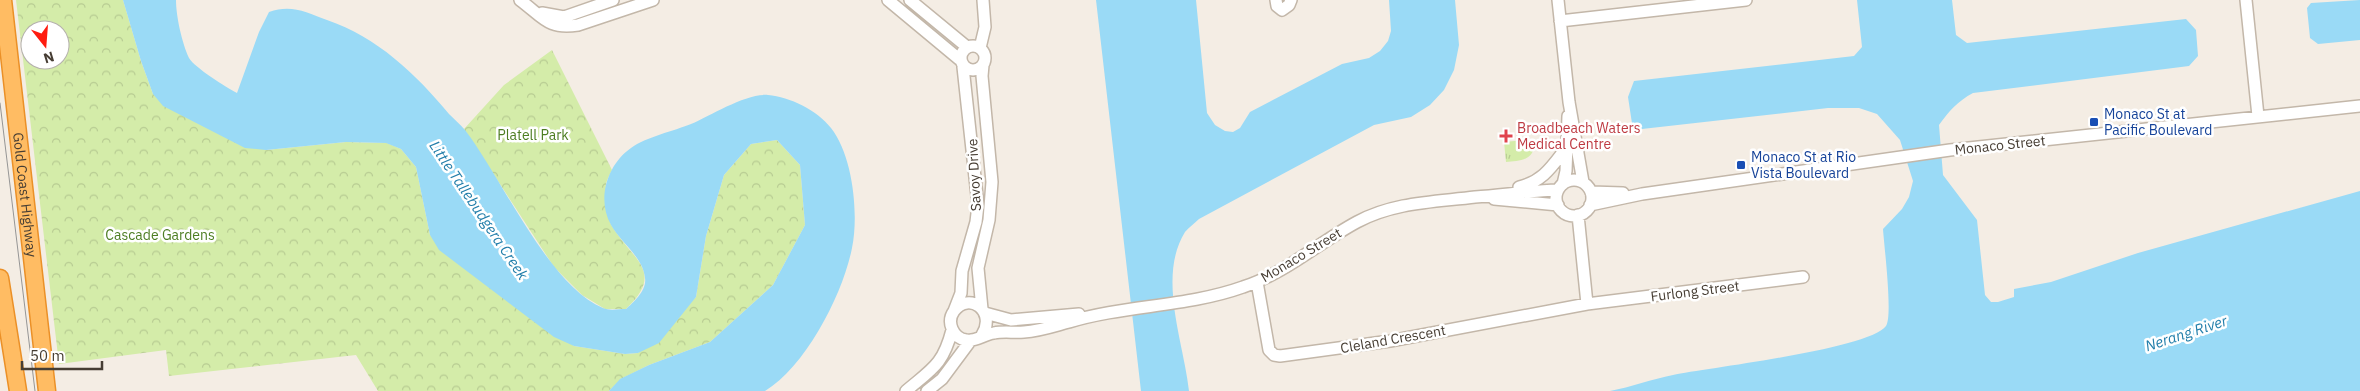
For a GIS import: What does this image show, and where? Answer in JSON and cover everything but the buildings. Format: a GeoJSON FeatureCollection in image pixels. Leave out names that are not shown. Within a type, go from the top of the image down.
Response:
{"type":"FeatureCollection","features":[{"type":"Feature","properties":{"kind":"highway","name":"Gold Coast Highway"},"geometry":{"type":"LineString","coordinates":[[3,0],[5,64],[47,391]]}},
{"type":"Feature","properties":{"kind":"highway"},"geometry":{"type":"LineString","coordinates":[[0,278],[18,391]]}},
{"type":"Feature","properties":{"kind":"street"},"geometry":{"type":"LineString","coordinates":[[520,0],[554,26],[566,27],[578,25],[653,0]]}},
{"type":"Feature","properties":{"kind":"street"},"geometry":{"type":"LineString","coordinates":[[533,10],[554,17],[564,17],[613,0]]}},
{"type":"Feature","properties":{"kind":"street"},"geometry":{"type":"LineString","coordinates":[[888,0],[972,71],[983,65],[985,55],[980,48],[967,47],[910,0]]}},
{"type":"Feature","properties":{"kind":"street"},"geometry":{"type":"LineString","coordinates":[[980,48],[985,27],[983,0]]}},
{"type":"Feature","properties":{"kind":"street"},"geometry":{"type":"LineString","coordinates":[[1276,0],[1277,6],[1282,10],[1289,5],[1291,0]]}},
{"type":"Feature","properties":{"kind":"street"},"geometry":{"type":"LineString","coordinates":[[1558,0],[1569,102],[1583,182],[1591,192],[1590,206],[1578,215],[1566,214],[1556,200],[1566,171],[1569,102]]}},
{"type":"Feature","properties":{"kind":"street"},"geometry":{"type":"LineString","coordinates":[[1560,21],[1746,0]]}},
{"type":"Feature","properties":{"kind":"street"},"geometry":{"type":"LineString","coordinates":[[2246,0],[2258,116]]}},
{"type":"Feature","properties":{"kind":"street"},"geometry":{"type":"LineString","coordinates":[[936,40],[945,30]]}},
{"type":"Feature","properties":{"kind":"street"},"geometry":{"type":"LineString","coordinates":[[961,63],[967,47]]}},
{"type":"Feature","properties":{"kind":"street","name":"Savoy Drive"},"geometry":{"type":"LineString","coordinates":[[954,311],[961,293],[962,271],[976,222],[978,206],[961,63]]}},
{"type":"Feature","properties":{"kind":"street","name":"Savoy Drive"},"geometry":{"type":"LineString","coordinates":[[983,65],[982,76],[992,182],[989,220],[978,268],[984,311]]}},
{"type":"Feature","properties":{"kind":"street","name":"Monaco Street"},"geometry":{"type":"LineString","coordinates":[[1590,206],[1642,194],[1950,150],[2360,106]]}},
{"type":"Feature","properties":{"kind":"street"},"geometry":{"type":"LineString","coordinates":[[1512,192],[1514,189],[1541,178],[1552,168],[1567,147]]}},
{"type":"Feature","properties":{"kind":"street"},"geometry":{"type":"LineString","coordinates":[[1560,187],[1576,180],[1583,182]]}},
{"type":"Feature","properties":{"kind":"street","name":"Monaco Street"},"geometry":{"type":"LineString","coordinates":[[982,335],[1038,330],[1093,315],[1225,292],[1257,282],[1277,273],[1340,232],[1374,214],[1410,203],[1560,187]]}},
{"type":"Feature","properties":{"kind":"street","name":"Monaco Street"},"geometry":{"type":"LineString","coordinates":[[1591,192],[1642,194]]}},
{"type":"Feature","properties":{"kind":"street","name":"Monaco Street"},"geometry":{"type":"LineString","coordinates":[[1477,197],[1558,205]]}},
{"type":"Feature","properties":{"kind":"street"},"geometry":{"type":"LineString","coordinates":[[1578,215],[1587,304]]}},
{"type":"Feature","properties":{"kind":"street","name":"Furlong Street"},"geometry":{"type":"LineString","coordinates":[[1587,304],[1803,277]]}},
{"type":"Feature","properties":{"kind":"street","name":"Cleland Crescent"},"geometry":{"type":"LineString","coordinates":[[1257,282],[1270,350],[1274,355],[1280,356],[1390,340],[1587,304]]}},
{"type":"Feature","properties":{"kind":"street"},"geometry":{"type":"LineString","coordinates":[[1225,292],[1240,292],[1260,304]]}},
{"type":"Feature","properties":{"kind":"street"},"geometry":{"type":"LineString","coordinates":[[971,303],[984,311],[988,320],[987,328],[982,335],[971,340],[964,340],[952,330],[950,324],[954,311],[959,306],[971,303]]}},
{"type":"Feature","properties":{"kind":"street","name":"Monaco Street"},"geometry":{"type":"LineString","coordinates":[[984,311],[1011,320],[1082,313],[1093,315]]}},
{"type":"Feature","properties":{"kind":"street"},"geometry":{"type":"LineString","coordinates":[[906,391],[940,362],[946,351],[952,330]]}},
{"type":"Feature","properties":{"kind":"street"},"geometry":{"type":"LineString","coordinates":[[918,380],[926,391],[942,379],[971,340]]}},
{"type":"Feature","properties":{"kind":"green space","name":"Cascade Gardens"},"geometry":{"type":"Polygon","coordinates":[[[16,0],[123,0],[153,94],[266,150],[346,142],[387,143],[401,149],[416,167],[430,235],[574,346],[625,354],[638,353],[696,297],[706,236],[724,175],[751,144],[777,140],[800,165],[805,225],[773,285],[710,342],[649,365],[621,379],[609,391],[378,391],[356,355],[169,376],[166,350],[59,364],[24,70],[70,70],[70,20],[20,20],[20,34],[16,0]]]}},
{"type":"Feature","properties":{"kind":"green space","name":"Platell Park"},"geometry":{"type":"Polygon","coordinates":[[[552,50],[612,170],[606,184],[607,206],[611,223],[642,266],[644,285],[638,296],[626,309],[605,309],[582,295],[554,267],[464,129],[504,85],[552,50]]]}},
{"type":"Feature","properties":{"kind":"green space"},"geometry":{"type":"Polygon","coordinates":[[[1525,140],[1527,149],[1534,148],[1530,156],[1523,160],[1506,162],[1504,142],[1525,140]]]}},
{"type":"Feature","properties":{"kind":"water","name":"Little Tallebudgera Creek"},"geometry":{"type":"Polygon","coordinates":[[[123,0],[176,0],[180,29],[189,58],[204,72],[237,93],[259,32],[269,12],[291,9],[305,12],[363,36],[409,71],[465,130],[527,228],[563,277],[583,296],[608,309],[626,309],[639,295],[645,282],[640,263],[611,225],[605,204],[607,182],[616,163],[623,155],[637,144],[691,124],[750,97],[759,95],[776,96],[803,105],[825,121],[831,128],[839,140],[849,169],[854,202],[854,234],[852,248],[840,286],[831,307],[808,347],[795,365],[780,380],[765,391],[609,391],[620,379],[649,365],[710,342],[773,285],[805,225],[800,165],[777,140],[751,144],[724,175],[706,236],[696,297],[659,343],[638,353],[625,354],[574,346],[554,337],[439,250],[430,235],[416,167],[401,149],[386,143],[346,142],[266,150],[245,148],[163,106],[153,94],[123,0]]]}},
{"type":"Feature","properties":{"kind":"water"},"geometry":{"type":"Polygon","coordinates":[[[1096,0],[1196,0],[1207,113],[1215,125],[1225,131],[1233,132],[1240,128],[1250,112],[1342,64],[1369,58],[1380,51],[1388,41],[1391,31],[1389,0],[1455,0],[1459,45],[1454,70],[1444,90],[1430,105],[1411,117],[1374,125],[1199,219],[1185,232],[1177,250],[1173,269],[1173,289],[1178,331],[1189,391],[1141,391],[1096,0]]]}},
{"type":"Feature","properties":{"kind":"water","name":"Nerang River"},"geometry":{"type":"Polygon","coordinates":[[[1857,0],[1952,0],[1956,35],[1967,43],[2186,19],[2196,30],[2198,56],[2189,66],[1973,93],[1963,99],[1946,115],[1939,125],[1943,175],[1977,220],[1985,295],[1991,302],[1998,302],[2014,297],[2014,289],[2051,282],[2138,253],[2360,191],[2360,391],[1610,391],[1673,375],[1820,350],[1873,334],[1886,326],[1889,309],[1883,229],[1902,209],[1909,197],[1913,181],[1900,140],[1877,114],[1859,108],[1828,108],[1633,130],[1628,97],[1634,81],[1854,56],[1862,47],[1857,0]]]}},
{"type":"Feature","properties":{"kind":"water"},"geometry":{"type":"Polygon","coordinates":[[[2360,0],[2360,40],[2318,44],[2310,38],[2307,8],[2311,3],[2360,0]]]}},
{"type":"Feature","properties":{"kind":"tram line"},"geometry":{"type":"LineString","coordinates":[[0,103],[35,391]]}},
{"type":"Feature","properties":{"kind":"place","name":"Monaco St at Pacific Boulevard"},"geometry":{"type":"Point","coordinates":[2094,122]}},
{"type":"Feature","properties":{"kind":"place","name":"Broadbeach Waters Medical Centre"},"geometry":{"type":"Point","coordinates":[1506,136]}},
{"type":"Feature","properties":{"kind":"place","name":"Monaco St at Rio Vista Boulevard"},"geometry":{"type":"Point","coordinates":[1741,165]}}]}
